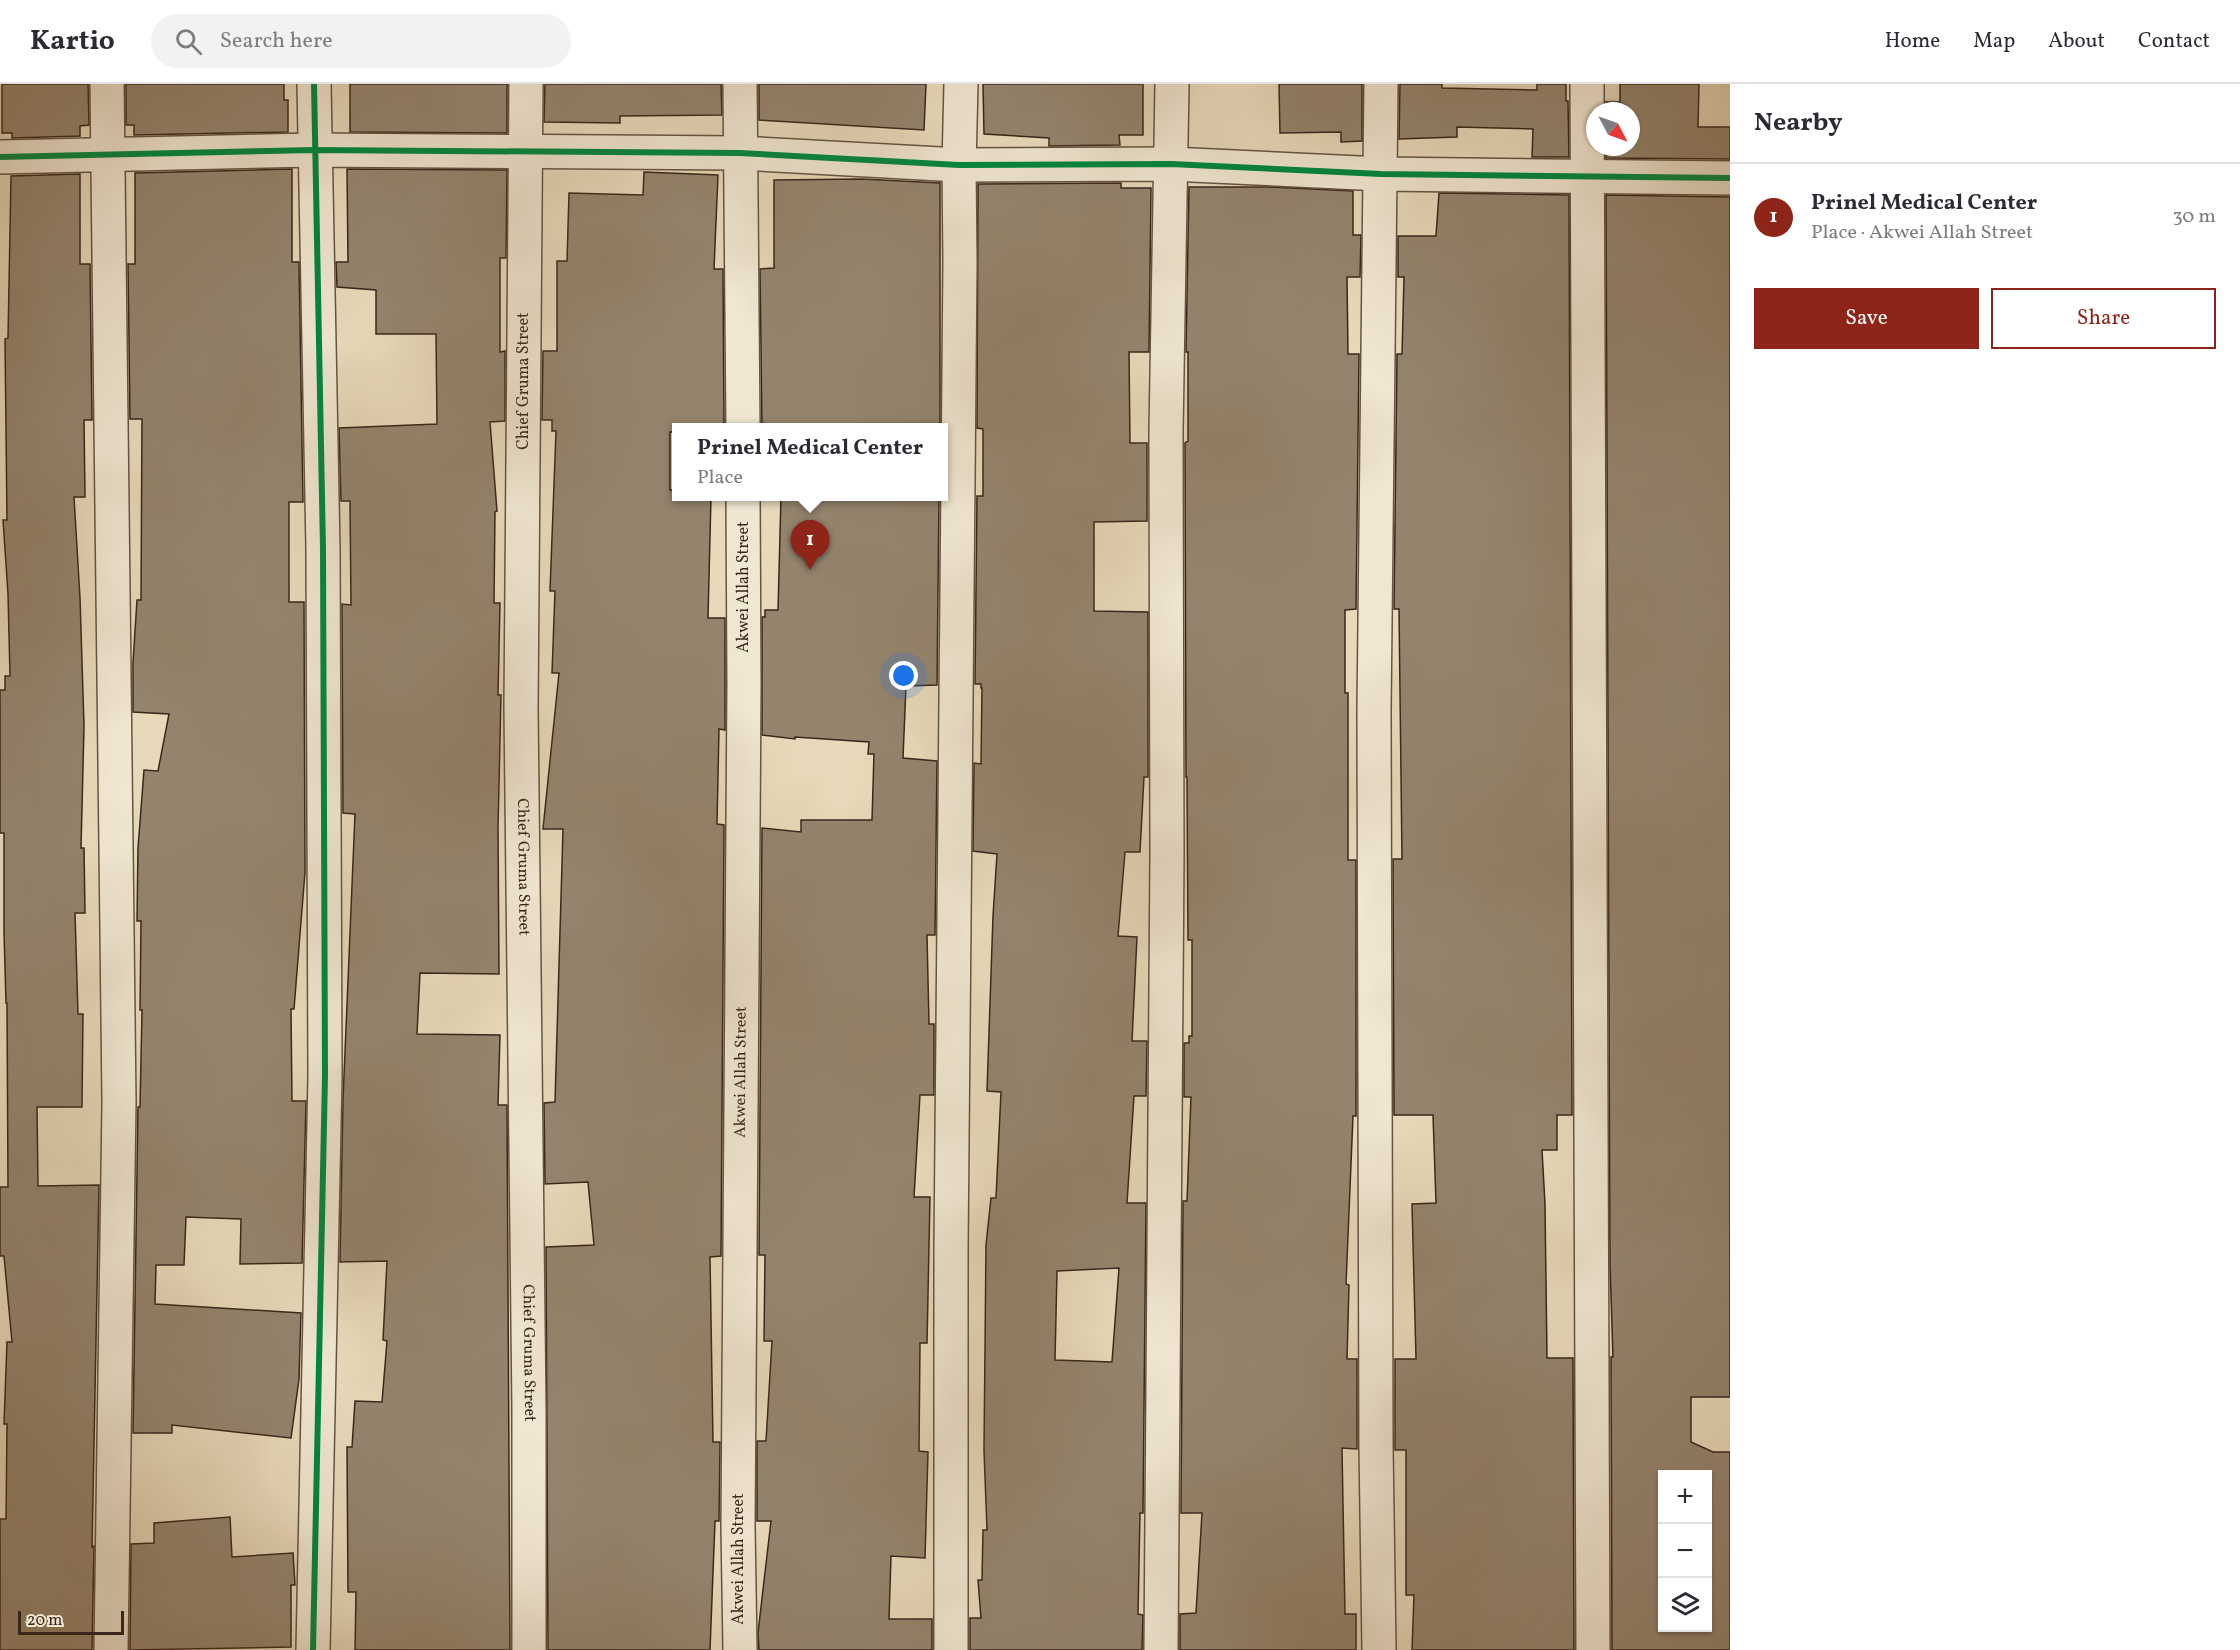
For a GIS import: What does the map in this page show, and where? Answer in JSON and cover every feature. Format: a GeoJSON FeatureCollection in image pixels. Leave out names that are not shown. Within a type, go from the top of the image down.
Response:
{"type":"FeatureCollection","features":[{"type":"Feature","properties":{"kind":"street"},"geometry":{"type":"LineString","coordinates":[[107,84],[119,1102],[111,1650]]}},
{"type":"Feature","properties":{"kind":"street"},"geometry":{"type":"LineString","coordinates":[[313,1650],[325,1076],[323,549],[314,84]]}},
{"type":"Feature","properties":{"kind":"street","name":"Chief Gruma Street"},"geometry":{"type":"LineString","coordinates":[[526,84],[520,708],[529,1410],[529,1650]]}},
{"type":"Feature","properties":{"kind":"street"},"geometry":{"type":"LineString","coordinates":[[740,84],[743,423]]}},
{"type":"Feature","properties":{"kind":"street"},"geometry":{"type":"LineString","coordinates":[[951,1650],[951,1237],[960,286],[959,165],[962,84]]}},
{"type":"Feature","properties":{"kind":"street"},"geometry":{"type":"LineString","coordinates":[[1161,1650],[1167,854],[1166,431],[1172,84]]}},
{"type":"Feature","properties":{"kind":"street"},"geometry":{"type":"LineString","coordinates":[[1379,1650],[1376,1445],[1374,711],[1381,84]]}},
{"type":"Feature","properties":{"kind":"street"},"geometry":{"type":"LineString","coordinates":[[1587,84],[1593,1650]]}},
{"type":"Feature","properties":{"kind":"street"},"geometry":{"type":"LineString","coordinates":[[0,157],[314,150],[524,150],[740,153],[959,165],[1171,164],[1381,174],[1730,178]]}},
{"type":"Feature","properties":{"kind":"street","name":"Akwei Allah Street"},"geometry":{"type":"LineString","coordinates":[[740,1650],[738,1526],[744,697],[743,501]]}},
{"type":"Feature","properties":{"kind":"building"},"geometry":{"type":"Polygon","coordinates":[[[2,84],[88,84],[89,125],[80,126],[80,136],[12,138],[12,133],[2,133],[2,84]]]}},
{"type":"Feature","properties":{"kind":"building"},"geometry":{"type":"Polygon","coordinates":[[[126,84],[284,84],[284,100],[288,100],[288,132],[134,135],[134,125],[126,125],[126,84]]]}},
{"type":"Feature","properties":{"kind":"building"},"geometry":{"type":"Polygon","coordinates":[[[350,84],[507,84],[507,133],[350,132],[350,84]]]}},
{"type":"Feature","properties":{"kind":"building"},"geometry":{"type":"Polygon","coordinates":[[[545,84],[721,84],[722,115],[620,116],[620,123],[544,122],[545,84]]]}},
{"type":"Feature","properties":{"kind":"building"},"geometry":{"type":"Polygon","coordinates":[[[759,84],[926,84],[924,130],[759,120],[759,84]]]}},
{"type":"Feature","properties":{"kind":"building"},"geometry":{"type":"Polygon","coordinates":[[[983,84],[1143,84],[1143,135],[1119,135],[1120,145],[1049,146],[1049,138],[984,134],[983,84]]]}},
{"type":"Feature","properties":{"kind":"building"},"geometry":{"type":"Polygon","coordinates":[[[1279,84],[1362,84],[1362,141],[1341,142],[1341,132],[1280,133],[1279,84]]]}},
{"type":"Feature","properties":{"kind":"building"},"geometry":{"type":"Polygon","coordinates":[[[1400,84],[1442,84],[1442,88],[1537,90],[1537,84],[1566,84],[1569,157],[1532,157],[1533,129],[1457,127],[1457,137],[1399,139],[1400,84]]]}},
{"type":"Feature","properties":{"kind":"building"},"geometry":{"type":"Polygon","coordinates":[[[1620,84],[1699,84],[1698,127],[1730,127],[1730,159],[1606,158],[1606,156],[1640,156],[1640,102],[1620,102],[1620,84]]]}},
{"type":"Feature","properties":{"kind":"building"},"geometry":{"type":"Polygon","coordinates":[[[292,169],[292,262],[299,262],[303,502],[289,502],[289,602],[304,602],[305,872],[294,1009],[291,1009],[292,1101],[306,1101],[302,1263],[240,1264],[241,1219],[186,1217],[184,1265],[156,1265],[155,1304],[301,1313],[299,1379],[291,1438],[172,1425],[172,1433],[133,1433],[138,1107],[140,1107],[142,1010],[140,1010],[141,921],[137,921],[138,848],[144,770],[158,771],[169,714],[133,712],[137,600],[141,600],[142,419],[130,419],[128,264],[135,264],[135,173],[292,169]]]}},
{"type":"Feature","properties":{"kind":"building"},"geometry":{"type":"Polygon","coordinates":[[[347,169],[507,170],[506,258],[500,258],[500,352],[505,351],[505,421],[490,422],[497,511],[495,512],[494,603],[500,603],[499,974],[420,973],[417,1034],[500,1035],[498,1105],[507,1105],[510,1650],[355,1650],[356,1592],[348,1592],[347,1447],[352,1447],[355,1401],[382,1402],[387,1341],[383,1340],[387,1261],[340,1262],[343,1100],[355,814],[343,813],[342,604],[351,605],[350,501],[341,501],[339,428],[437,424],[436,334],[376,334],[376,290],[337,287],[336,262],[348,262],[347,169]]]}},
{"type":"Feature","properties":{"kind":"building"},"geometry":{"type":"Polygon","coordinates":[[[644,172],[718,175],[714,269],[723,269],[724,423],[672,423],[670,490],[672,490],[672,501],[711,501],[708,618],[725,618],[725,730],[719,729],[717,824],[724,825],[721,1256],[710,1257],[713,1442],[720,1442],[719,1521],[715,1521],[710,1650],[548,1650],[546,1247],[594,1245],[588,1182],[545,1184],[544,1103],[555,1102],[563,829],[543,829],[559,673],[552,673],[555,591],[550,591],[556,431],[552,431],[552,420],[542,420],[543,351],[557,351],[557,261],[567,261],[569,193],[643,195],[644,172]]]}},
{"type":"Feature","properties":{"kind":"building"},"geometry":{"type":"Polygon","coordinates":[[[80,174],[80,264],[90,264],[92,420],[84,420],[85,497],[74,497],[84,726],[81,848],[84,848],[85,913],[75,913],[78,1014],[83,1014],[82,1107],[37,1107],[38,1186],[99,1185],[92,1650],[0,1650],[0,1519],[6,1519],[7,1424],[4,1424],[7,1342],[12,1342],[4,1256],[0,1256],[0,1187],[8,1187],[4,833],[0,833],[0,690],[5,690],[5,676],[10,676],[3,520],[7,520],[5,339],[8,338],[11,176],[80,174]]]}},
{"type":"Feature","properties":{"kind":"building"},"geometry":{"type":"Polygon","coordinates":[[[862,179],[940,183],[940,423],[762,423],[760,269],[774,268],[774,180],[862,179]]]}},
{"type":"Feature","properties":{"kind":"building"},"geometry":{"type":"Polygon","coordinates":[[[1121,183],[1121,188],[1151,188],[1149,352],[1129,352],[1130,443],[1147,443],[1147,521],[1094,522],[1094,611],[1148,612],[1148,777],[1144,777],[1140,852],[1125,852],[1118,936],[1137,937],[1132,1041],[1147,1041],[1146,1096],[1134,1096],[1127,1203],[1146,1203],[1143,1513],[1140,1513],[1138,1614],[1143,1615],[1142,1650],[970,1650],[970,1618],[981,1618],[978,1580],[982,1580],[983,1530],[987,1530],[984,1450],[986,1245],[991,1198],[996,1198],[1001,1092],[987,1091],[997,854],[973,851],[974,763],[981,764],[982,688],[981,684],[975,684],[977,496],[983,496],[983,429],[977,428],[978,184],[1121,183]],[[1119,1268],[1057,1271],[1055,1360],[1112,1362],[1119,1268]]]}},
{"type":"Feature","properties":{"kind":"building"},"geometry":{"type":"Polygon","coordinates":[[[1189,187],[1268,187],[1353,191],[1353,235],[1361,235],[1360,277],[1347,277],[1348,354],[1359,354],[1356,609],[1345,610],[1345,693],[1348,693],[1348,860],[1356,860],[1356,1116],[1353,1116],[1346,1284],[1349,1285],[1347,1359],[1357,1359],[1357,1449],[1342,1448],[1345,1614],[1356,1614],[1356,1650],[1180,1650],[1180,1614],[1196,1613],[1202,1513],[1181,1513],[1183,1201],[1187,1201],[1191,1097],[1184,1097],[1184,1043],[1189,1043],[1189,1036],[1192,1036],[1192,940],[1188,940],[1186,777],[1185,443],[1188,441],[1188,352],[1186,352],[1189,187]]]}},
{"type":"Feature","properties":{"kind":"building"},"geometry":{"type":"Polygon","coordinates":[[[1439,193],[1569,195],[1572,1115],[1557,1115],[1557,1150],[1542,1150],[1547,1358],[1573,1358],[1574,1650],[1412,1650],[1414,1595],[1406,1595],[1406,1450],[1395,1450],[1395,1359],[1416,1359],[1412,1204],[1436,1203],[1433,1115],[1394,1115],[1393,859],[1402,859],[1399,609],[1394,609],[1397,354],[1402,354],[1404,277],[1398,277],[1398,236],[1436,236],[1439,193]]]}},
{"type":"Feature","properties":{"kind":"building"},"geometry":{"type":"Polygon","coordinates":[[[1606,195],[1730,197],[1730,1397],[1691,1397],[1691,1442],[1713,1452],[1730,1452],[1730,1650],[1612,1650],[1611,1357],[1613,1357],[1610,1265],[1606,195]]]}},
{"type":"Feature","properties":{"kind":"building"},"geometry":{"type":"Polygon","coordinates":[[[781,501],[939,501],[937,685],[906,686],[903,758],[937,761],[935,935],[927,935],[929,1024],[934,1024],[934,1095],[920,1095],[914,1197],[930,1197],[927,1343],[920,1343],[919,1451],[928,1452],[925,1558],[891,1556],[889,1619],[932,1619],[932,1650],[759,1650],[758,1633],[771,1521],[757,1521],[757,1441],[766,1441],[772,1341],[764,1341],[765,1255],[759,1255],[762,828],[801,832],[801,820],[872,820],[874,754],[868,754],[869,742],[795,737],[795,739],[762,735],[762,617],[765,617],[765,610],[778,610],[781,501]]]}},
{"type":"Feature","properties":{"kind":"building"},"geometry":{"type":"Polygon","coordinates":[[[230,1517],[232,1557],[293,1553],[295,1585],[291,1585],[291,1647],[130,1650],[131,1544],[154,1543],[154,1523],[230,1517]]]}},
{"type":"Feature","properties":{"kind":"cycle path"},"geometry":{"type":"LineString","coordinates":[[313,1650],[325,1076],[323,549],[314,84]]}},
{"type":"Feature","properties":{"kind":"cycle path"},"geometry":{"type":"LineString","coordinates":[[0,157],[314,150],[740,153],[959,165],[1171,164],[1381,174],[1730,178]]}},
{"type":"Feature","properties":{"kind":"place","name":"Prinel Medical Center"},"geometry":{"type":"Point","coordinates":[810,570]}}]}
